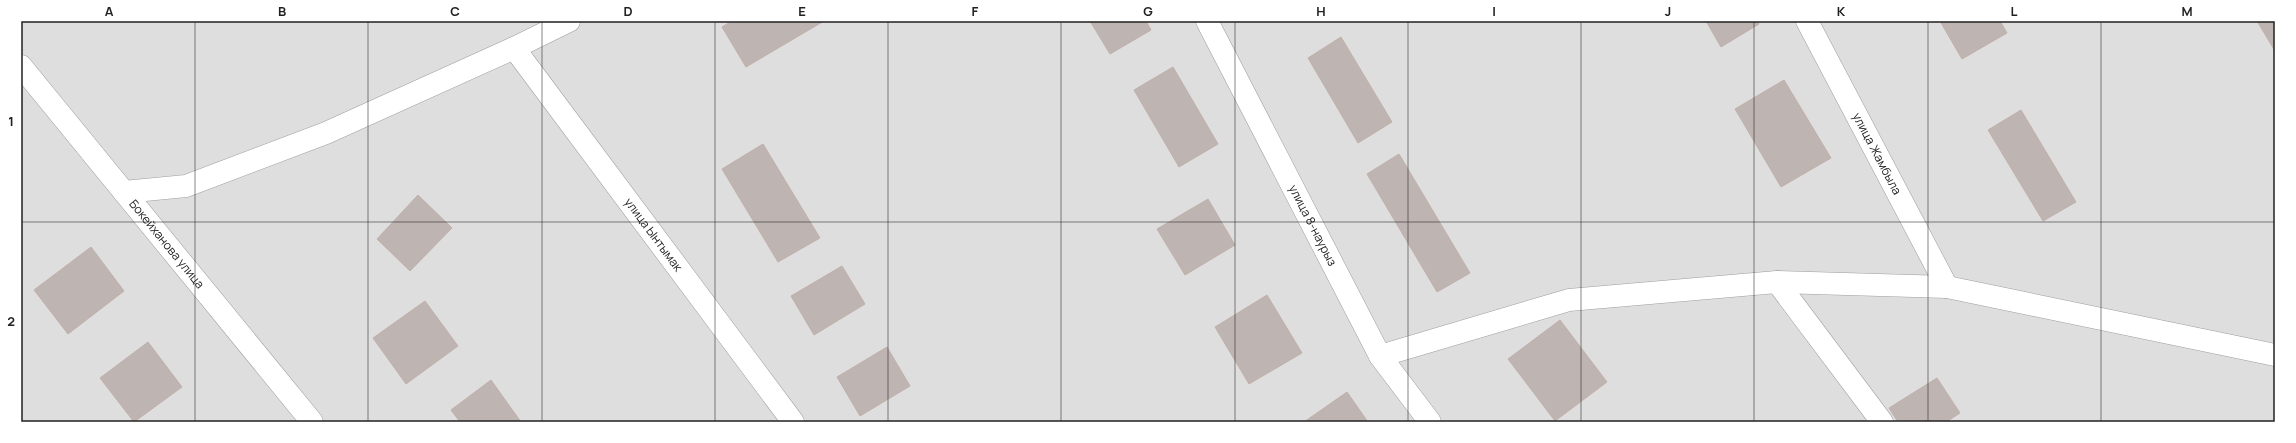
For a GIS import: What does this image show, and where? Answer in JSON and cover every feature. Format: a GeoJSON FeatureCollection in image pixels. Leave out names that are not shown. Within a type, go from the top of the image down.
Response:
{"type":"FeatureCollection","features":[{"type":"Feature","properties":{"kind":"street"},"geometry":{"type":"LineString","coordinates":[[124,192],[186,186],[326,133],[514,48],[569,21]]}},
{"type":"Feature","properties":{"kind":"street","name":"улица 8-наурыз"},"geometry":{"type":"LineString","coordinates":[[1207,21],[1380,356],[1430,422]]}},
{"type":"Feature","properties":{"kind":"street","name":"улица Жамбыла"},"geometry":{"type":"LineString","coordinates":[[1807,21],[1947,287]]}},
{"type":"Feature","properties":{"kind":"street","name":"улица Ынтымак"},"geometry":{"type":"LineString","coordinates":[[514,48],[793,422]]}},
{"type":"Feature","properties":{"kind":"street","name":"Бокейханова улица"},"geometry":{"type":"LineString","coordinates":[[21,66],[312,422]]}},
{"type":"Feature","properties":{"kind":"street"},"geometry":{"type":"LineString","coordinates":[[1777,282],[1882,422]]}},
{"type":"Feature","properties":{"kind":"street"},"geometry":{"type":"LineString","coordinates":[[1380,356],[1569,300],[1777,282],[1947,287],[2275,355]]}},
{"type":"Feature","properties":{"kind":"shaded area"},"geometry":{"type":"Polygon","coordinates":[[[21,21],[2275,21],[2275,422],[21,422],[21,21]]]}},
{"type":"Feature","properties":{"kind":"building"},"geometry":{"type":"Polygon","coordinates":[[[732,21],[824,21],[746,67],[722,27],[732,21]]]}},
{"type":"Feature","properties":{"kind":"building"},"geometry":{"type":"Polygon","coordinates":[[[1090,21],[1146,21],[1151,30],[1110,54],[1090,21]]]}},
{"type":"Feature","properties":{"kind":"building"},"geometry":{"type":"Polygon","coordinates":[[[1706,21],[1757,21],[1759,24],[1721,47],[1706,21]]]}},
{"type":"Feature","properties":{"kind":"building"},"geometry":{"type":"Polygon","coordinates":[[[1940,21],[2000,21],[2007,33],[1962,59],[1940,21]]]}},
{"type":"Feature","properties":{"kind":"building"},"geometry":{"type":"Polygon","coordinates":[[[2257,21],[2275,21],[2275,51],[2257,21]]]}},
{"type":"Feature","properties":{"kind":"building"},"geometry":{"type":"Polygon","coordinates":[[[1341,37],[1392,122],[1358,143],[1308,58],[1341,37]]]}},
{"type":"Feature","properties":{"kind":"building"},"geometry":{"type":"Polygon","coordinates":[[[1173,67],[1218,144],[1179,167],[1134,90],[1173,67]]]}},
{"type":"Feature","properties":{"kind":"building"},"geometry":{"type":"Polygon","coordinates":[[[1784,80],[1831,158],[1781,187],[1735,109],[1784,80]]]}},
{"type":"Feature","properties":{"kind":"building"},"geometry":{"type":"Polygon","coordinates":[[[2021,110],[2076,202],[2043,221],[1988,130],[2021,110]]]}},
{"type":"Feature","properties":{"kind":"building"},"geometry":{"type":"Polygon","coordinates":[[[763,144],[820,238],[778,262],[722,169],[763,144]]]}},
{"type":"Feature","properties":{"kind":"building"},"geometry":{"type":"Polygon","coordinates":[[[1399,154],[1470,273],[1437,292],[1367,174],[1399,154]]]}},
{"type":"Feature","properties":{"kind":"building"},"geometry":{"type":"Polygon","coordinates":[[[418,195],[452,228],[410,271],[377,239],[418,195]]]}},
{"type":"Feature","properties":{"kind":"building"},"geometry":{"type":"Polygon","coordinates":[[[1208,199],[1235,245],[1185,275],[1157,229],[1208,199]]]}},
{"type":"Feature","properties":{"kind":"building"},"geometry":{"type":"Polygon","coordinates":[[[91,247],[124,291],[68,334],[34,290],[91,247]]]}},
{"type":"Feature","properties":{"kind":"building"},"geometry":{"type":"Polygon","coordinates":[[[842,266],[865,304],[814,335],[791,296],[842,266]]]}},
{"type":"Feature","properties":{"kind":"building"},"geometry":{"type":"Polygon","coordinates":[[[1267,295],[1302,353],[1249,384],[1215,327],[1267,295]]]}},
{"type":"Feature","properties":{"kind":"building"},"geometry":{"type":"Polygon","coordinates":[[[425,301],[458,346],[406,384],[373,338],[425,301]]]}},
{"type":"Feature","properties":{"kind":"building"},"geometry":{"type":"Polygon","coordinates":[[[1560,320],[1607,382],[1555,421],[1508,359],[1560,320]]]}},
{"type":"Feature","properties":{"kind":"building"},"geometry":{"type":"Polygon","coordinates":[[[148,342],[182,387],[134,422],[100,378],[148,342]]]}},
{"type":"Feature","properties":{"kind":"building"},"geometry":{"type":"Polygon","coordinates":[[[887,347],[910,386],[860,416],[837,377],[887,347]]]}},
{"type":"Feature","properties":{"kind":"building"},"geometry":{"type":"Polygon","coordinates":[[[1937,378],[1960,413],[1946,422],[1898,422],[1889,408],[1937,378]]]}},
{"type":"Feature","properties":{"kind":"building"},"geometry":{"type":"Polygon","coordinates":[[[491,380],[521,422],[460,422],[451,410],[491,380]]]}},
{"type":"Feature","properties":{"kind":"building"},"geometry":{"type":"Polygon","coordinates":[[[1347,392],[1368,422],[1304,422],[1347,392]]]}}]}
